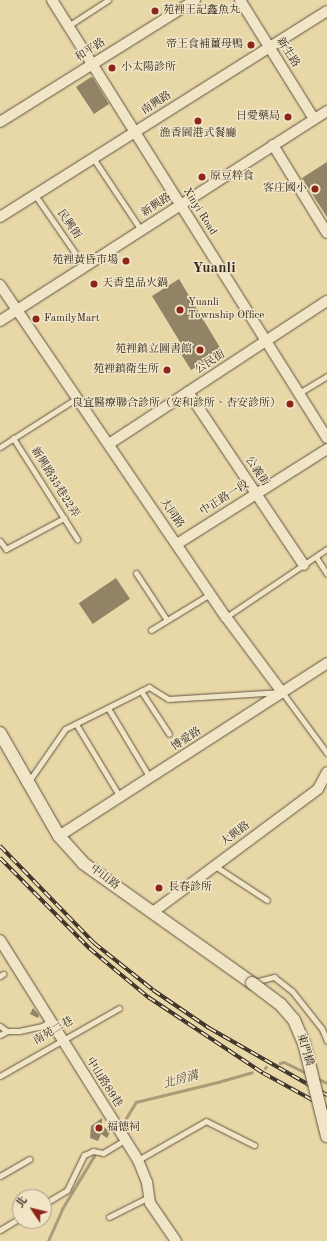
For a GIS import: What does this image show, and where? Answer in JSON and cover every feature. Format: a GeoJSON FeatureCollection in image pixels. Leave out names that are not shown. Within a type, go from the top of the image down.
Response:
{"type":"FeatureCollection","features":[{"type":"Feature","properties":{"kind":"street","name":"Xinyi Road"},"geometry":{"type":"LineString","coordinates":[[52,0],[327,438]]}},
{"type":"Feature","properties":{"kind":"street","name":"和平路"},"geometry":{"type":"LineString","coordinates":[[0,122],[195,0]]}},
{"type":"Feature","properties":{"kind":"street","name":"新生路"},"geometry":{"type":"LineString","coordinates":[[240,0],[314,119]]}},
{"type":"Feature","properties":{"kind":"street","name":"南興路"},"geometry":{"type":"LineString","coordinates":[[0,217],[327,11]]}},
{"type":"Feature","properties":{"kind":"street","name":"新興路"},"geometry":{"type":"LineString","coordinates":[[0,321],[327,110]]}},
{"type":"Feature","properties":{"kind":"street"},"geometry":{"type":"LineString","coordinates":[[273,145],[327,234]]}},
{"type":"Feature","properties":{"kind":"street","name":"大同路"},"geometry":{"type":"LineString","coordinates":[[0,285],[210,594],[282,692]]}},
{"type":"Feature","properties":{"kind":"street","name":"公民街"},"geometry":{"type":"LineString","coordinates":[[109,444],[327,301]]}},
{"type":"Feature","properties":{"kind":"street","name":"公義街"},"geometry":{"type":"LineString","coordinates":[[188,392],[304,565]]}},
{"type":"Feature","properties":{"kind":"street","name":"中正路一段"},"geometry":{"type":"LineString","coordinates":[[177,544],[327,449]]}},
{"type":"Feature","properties":{"kind":"street","name":"博愛路"},"geometry":{"type":"LineString","coordinates":[[59,836],[327,663]]}},
{"type":"Feature","properties":{"kind":"street","name":"中山路"},"geometry":{"type":"LineString","coordinates":[[0,733],[29,781],[59,836],[83,863],[130,898],[153,912],[252,983]]}},
{"type":"Feature","properties":{"kind":"street","name":"大興路"},"geometry":{"type":"LineString","coordinates":[[153,912],[318,789],[327,772]]}},
{"type":"Feature","properties":{"kind":"street","name":"中山路89巷"},"geometry":{"type":"LineString","coordinates":[[0,940],[138,1160],[148,1182],[150,1203],[176,1241]]}},
{"type":"Feature","properties":{"kind":"street","name":"東門橋"},"geometry":{"type":"LineString","coordinates":[[252,983],[281,1005],[294,1020],[304,1043],[327,1136]]}},
{"type":"Feature","properties":{"kind":"lane"},"geometry":{"type":"LineString","coordinates":[[68,26],[108,0]]}},
{"type":"Feature","properties":{"kind":"lane"},"geometry":{"type":"LineString","coordinates":[[93,158],[141,230]]}},
{"type":"Feature","properties":{"kind":"lane","name":"民興街"},"geometry":{"type":"LineString","coordinates":[[35,195],[84,266]]}},
{"type":"Feature","properties":{"kind":"lane"},"geometry":{"type":"LineString","coordinates":[[299,393],[327,376]]}},
{"type":"Feature","properties":{"kind":"lane"},"geometry":{"type":"LineString","coordinates":[[0,447],[77,398]]}},
{"type":"Feature","properties":{"kind":"lane","name":"新興路35巷22弄"},"geometry":{"type":"LineString","coordinates":[[13,438],[77,539]]}},
{"type":"Feature","properties":{"kind":"lane"},"geometry":{"type":"LineString","coordinates":[[0,541],[6,550],[64,518]]}},
{"type":"Feature","properties":{"kind":"lane"},"geometry":{"type":"LineString","coordinates":[[226,617],[327,549]]}},
{"type":"Feature","properties":{"kind":"lane"},"geometry":{"type":"LineString","coordinates":[[316,557],[327,574]]}},
{"type":"Feature","properties":{"kind":"lane"},"geometry":{"type":"LineString","coordinates":[[136,573],[167,620]]}},
{"type":"Feature","properties":{"kind":"lane"},"geometry":{"type":"LineString","coordinates":[[151,630],[210,594]]}},
{"type":"Feature","properties":{"kind":"lane"},"geometry":{"type":"LineString","coordinates":[[29,781],[65,729],[149,687],[168,699],[282,692]]}},
{"type":"Feature","properties":{"kind":"lane"},"geometry":{"type":"LineString","coordinates":[[141,691],[168,734]]}},
{"type":"Feature","properties":{"kind":"lane","name":"大同路"},"geometry":{"type":"LineString","coordinates":[[282,692],[327,753]]}},
{"type":"Feature","properties":{"kind":"lane"},"geometry":{"type":"LineString","coordinates":[[108,708],[150,778]]}},
{"type":"Feature","properties":{"kind":"lane"},"geometry":{"type":"LineString","coordinates":[[76,724],[120,797]]}},
{"type":"Feature","properties":{"kind":"lane"},"geometry":{"type":"LineString","coordinates":[[215,866],[267,900]]}},
{"type":"Feature","properties":{"kind":"lane"},"geometry":{"type":"LineString","coordinates":[[252,983],[274,977],[292,991],[322,1029],[327,1041]]}},
{"type":"Feature","properties":{"kind":"lane","name":"南苑二巷"},"geometry":{"type":"LineString","coordinates":[[0,1076],[61,1039],[119,1008]]}},
{"type":"Feature","properties":{"kind":"lane"},"geometry":{"type":"LineString","coordinates":[[0,1035],[7,1031],[19,1031],[42,1026],[51,1021]]}},
{"type":"Feature","properties":{"kind":"lane"},"geometry":{"type":"LineString","coordinates":[[0,1026],[7,1031]]}},
{"type":"Feature","properties":{"kind":"lane"},"geometry":{"type":"LineString","coordinates":[[138,1160],[206,1121],[254,1146]]}},
{"type":"Feature","properties":{"kind":"lane"},"geometry":{"type":"LineString","coordinates":[[52,1199],[67,1190],[84,1155],[93,1151],[103,1153],[125,1140]]}},
{"type":"Feature","properties":{"kind":"lane"},"geometry":{"type":"LineString","coordinates":[[0,1176],[30,1159]]}},
{"type":"Feature","properties":{"kind":"lane"},"geometry":{"type":"LineString","coordinates":[[109,1217],[149,1197]]}},
{"type":"Feature","properties":{"kind":"lane"},"geometry":{"type":"LineString","coordinates":[[0,1230],[12,1223]]}},
{"type":"Feature","properties":{"kind":"building"},"geometry":{"type":"Polygon","coordinates":[[[91,77],[109,104],[94,114],[76,87],[91,77]]]}},
{"type":"Feature","properties":{"kind":"building"},"geometry":{"type":"Polygon","coordinates":[[[327,162],[327,217],[302,178],[327,162]]]}},
{"type":"Feature","properties":{"kind":"building","name":"Yuanli Township Office"},"geometry":{"type":"Polygon","coordinates":[[[179,279],[222,351],[191,370],[178,349],[183,347],[152,296],[179,279]]]}},
{"type":"Feature","properties":{"kind":"building"},"geometry":{"type":"Polygon","coordinates":[[[116,578],[130,599],[93,624],[79,603],[116,578]]]}},
{"type":"Feature","properties":{"kind":"building"},"geometry":{"type":"Polygon","coordinates":[[[33,1008],[39,1015],[38,1018],[30,1014],[33,1008]]]}},
{"type":"Feature","properties":{"kind":"building","name":"福德祠"},"geometry":{"type":"Polygon","coordinates":[[[102,1118],[102,1126],[111,1130],[107,1138],[101,1134],[98,1141],[90,1138],[91,1126],[102,1118]]]}},
{"type":"Feature","properties":{"kind":"waterway","name":"北房溝"},"geometry":{"type":"LineString","coordinates":[[280,1063],[284,1062],[307,1073]]}},
{"type":"Feature","properties":{"kind":"waterway","name":"北房溝"},"geometry":{"type":"LineString","coordinates":[[125,1120],[136,1102],[252,1072]]}},
{"type":"Feature","properties":{"kind":"waterway","name":"北房溝"},"geometry":{"type":"LineString","coordinates":[[317,1078],[327,1083]]}},
{"type":"Feature","properties":{"kind":"waterway","name":"北房溝"},"geometry":{"type":"LineString","coordinates":[[48,1241],[62,1209],[94,1156]]}},
{"type":"Feature","properties":{"kind":"railway"},"geometry":{"type":"LineString","coordinates":[[0,846],[94,943],[153,990],[209,1028],[327,1095]]}},
{"type":"Feature","properties":{"kind":"railway"},"geometry":{"type":"LineString","coordinates":[[0,858],[89,948],[148,997],[263,1073],[327,1108]]}},
{"type":"Feature","properties":{"kind":"place","name":"苑裡王記鑫魚丸"},"geometry":{"type":"Point","coordinates":[155,11]}},
{"type":"Feature","properties":{"kind":"place","name":"帝王食補薑母鴨"},"geometry":{"type":"Point","coordinates":[251,45]}},
{"type":"Feature","properties":{"kind":"place","name":"小太陽診所"},"geometry":{"type":"Point","coordinates":[112,68]}},
{"type":"Feature","properties":{"kind":"place","name":"日愛藥局"},"geometry":{"type":"Point","coordinates":[288,117]}},
{"type":"Feature","properties":{"kind":"place","name":"漁香園港式餐廳"},"geometry":{"type":"Point","coordinates":[198,121]}},
{"type":"Feature","properties":{"kind":"place","name":"原豆粹食"},"geometry":{"type":"Point","coordinates":[202,177]}},
{"type":"Feature","properties":{"kind":"place","name":"客庄國小"},"geometry":{"type":"Point","coordinates":[315,189]}},
{"type":"Feature","properties":{"kind":"place","name":"苑裡黃昏市場"},"geometry":{"type":"Point","coordinates":[126,261]}},
{"type":"Feature","properties":{"kind":"place","name":"天香皇品火鍋"},"geometry":{"type":"Point","coordinates":[94,284]}},
{"type":"Feature","properties":{"kind":"place","name":"Yuanli Township Office"},"geometry":{"type":"Point","coordinates":[180,310]}},
{"type":"Feature","properties":{"kind":"place","name":"FamilyMart"},"geometry":{"type":"Point","coordinates":[36,319]}},
{"type":"Feature","properties":{"kind":"place","name":"苑裡鎮立圖書館"},"geometry":{"type":"Point","coordinates":[200,350]}},
{"type":"Feature","properties":{"kind":"place","name":"苑裡鎮衛生所"},"geometry":{"type":"Point","coordinates":[167,370]}},
{"type":"Feature","properties":{"kind":"place","name":"良宜醫療聯合診所（安和診所、杏安診所）"},"geometry":{"type":"Point","coordinates":[290,404]}},
{"type":"Feature","properties":{"kind":"place","name":"長春診所"},"geometry":{"type":"Point","coordinates":[159,888]}},
{"type":"Feature","properties":{"kind":"place","name":"福德祠"},"geometry":{"type":"Point","coordinates":[99,1128]}},
{"type":"Feature","properties":{"kind":"district","name":"Yuanli"},"geometry":{"type":"Point","coordinates":[214,269]}}]}
